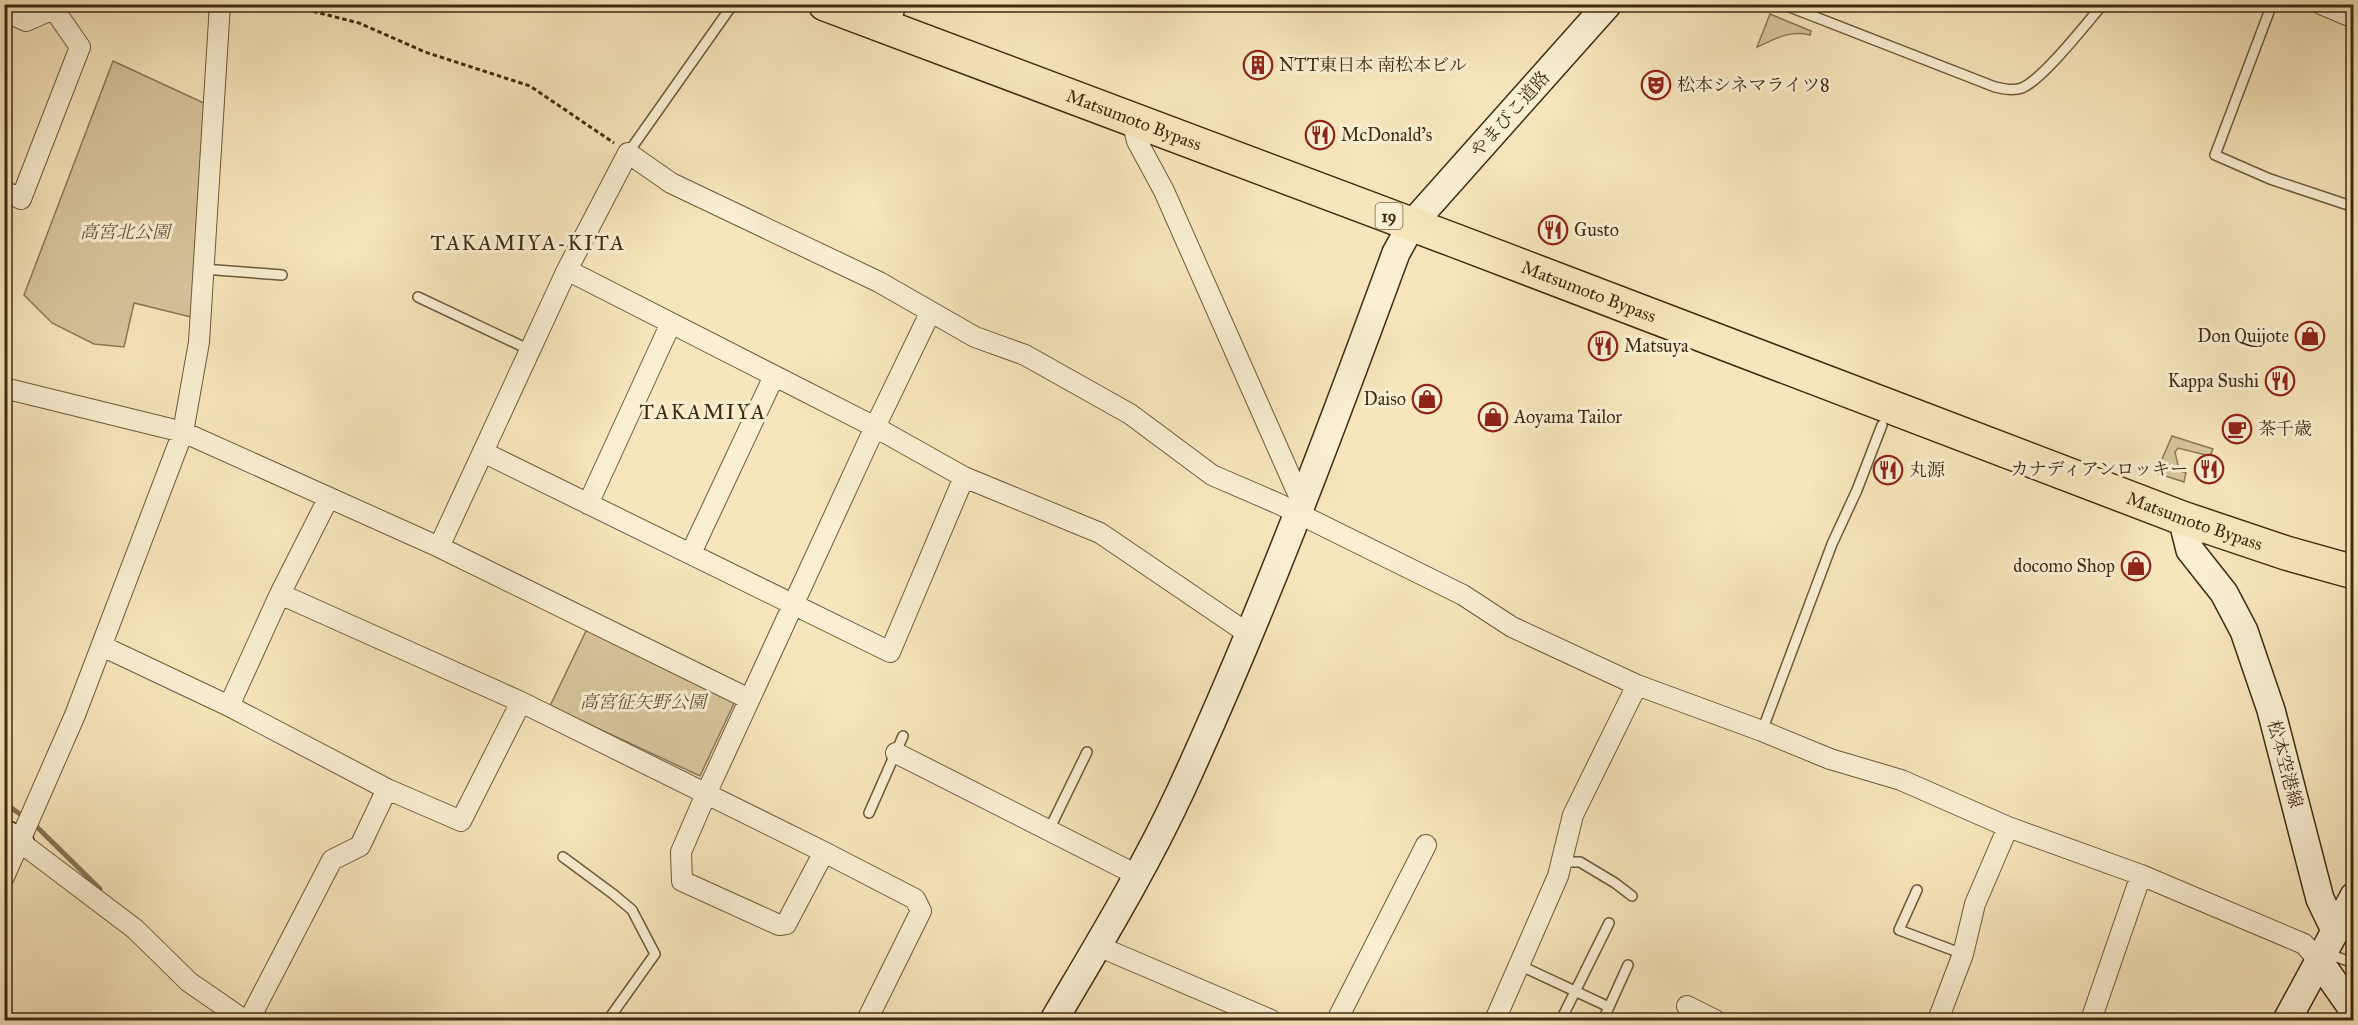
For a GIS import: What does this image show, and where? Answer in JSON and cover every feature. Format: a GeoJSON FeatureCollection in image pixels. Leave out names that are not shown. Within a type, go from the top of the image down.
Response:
{"type":"FeatureCollection","features":[{"type":"Feature","properties":{"kind":"highway","name":"Matsumoto Bypass"},"geometry":{"type":"LineString","coordinates":[[825,4],[889,16],[1132,121],[1412,224],[2182,518],[2286,553],[2354,572]]}},
{"type":"Feature","properties":{"kind":"street"},"geometry":{"type":"LineString","coordinates":[[4,877],[12,838],[102,646],[183,432],[199,342],[220,4]]}},
{"type":"Feature","properties":{"kind":"street","name":"やまびこ道路"},"geometry":{"type":"LineString","coordinates":[[1054,1020],[1098,946],[1180,792],[1250,635],[1301,510],[1396,253],[1412,224],[1608,4]]}},
{"type":"Feature","properties":{"kind":"street"},"geometry":{"type":"LineString","coordinates":[[2321,4],[2354,18]]}},
{"type":"Feature","properties":{"kind":"street"},"geometry":{"type":"LineString","coordinates":[[4,11],[26,21],[56,7],[80,47],[21,199],[4,191]]}},
{"type":"Feature","properties":{"kind":"street"},"geometry":{"type":"LineString","coordinates":[[1132,121],[1137,141],[1164,191],[1301,510]]}},
{"type":"Feature","properties":{"kind":"street"},"geometry":{"type":"LineString","coordinates":[[439,547],[567,270],[628,153],[671,183],[879,282],[975,337],[1025,355],[1130,414],[1212,475],[1279,504],[1301,510],[1463,595],[1512,627],[1637,685],[1830,759],[1900,780],[2008,826],[2141,875],[2304,944],[2326,948]]}},
{"type":"Feature","properties":{"kind":"street"},"geometry":{"type":"LineString","coordinates":[[567,270],[875,427],[964,477],[1100,533],[1250,635]]}},
{"type":"Feature","properties":{"kind":"street"},"geometry":{"type":"LineString","coordinates":[[824,852],[786,924],[779,925],[682,881],[681,852],[706,794],[930,313]]}},
{"type":"Feature","properties":{"kind":"street"},"geometry":{"type":"LineString","coordinates":[[588,504],[671,323]]}},
{"type":"Feature","properties":{"kind":"street"},"geometry":{"type":"LineString","coordinates":[[691,553],[774,376]]}},
{"type":"Feature","properties":{"kind":"street"},"geometry":{"type":"LineString","coordinates":[[4,388],[183,432],[439,547],[749,699]]}},
{"type":"Feature","properties":{"kind":"street"},"geometry":{"type":"LineString","coordinates":[[483,452],[890,652],[964,477]]}},
{"type":"Feature","properties":{"kind":"street"},"geometry":{"type":"LineString","coordinates":[[229,706],[280,594],[328,499]]}},
{"type":"Feature","properties":{"kind":"street","name":"松本空港線"},"geometry":{"type":"LineString","coordinates":[[2182,518],[2190,550],[2224,593],[2244,632],[2271,710],[2320,899],[2326,948],[2354,1011]]}},
{"type":"Feature","properties":{"kind":"street"},"geometry":{"type":"LineString","coordinates":[[280,594],[521,702],[915,899],[921,911],[867,1020]]}},
{"type":"Feature","properties":{"kind":"street"},"geometry":{"type":"LineString","coordinates":[[102,646],[229,706],[387,789],[461,821],[521,702]]}},
{"type":"Feature","properties":{"kind":"street"},"geometry":{"type":"LineString","coordinates":[[1495,1020],[1558,876],[1573,815],[1637,685]]}},
{"type":"Feature","properties":{"kind":"street"},"geometry":{"type":"LineString","coordinates":[[900,745],[1048,832],[1137,875]]}},
{"type":"Feature","properties":{"kind":"street"},"geometry":{"type":"LineString","coordinates":[[12,838],[135,929],[189,982],[247,1020],[332,860],[360,846],[387,789]]}},
{"type":"Feature","properties":{"kind":"street"},"geometry":{"type":"LineString","coordinates":[[1938,1020],[1963,954],[1975,904],[2008,826]]}},
{"type":"Feature","properties":{"kind":"street"},"geometry":{"type":"LineString","coordinates":[[1337,1020],[1426,845]]}},
{"type":"Feature","properties":{"kind":"street"},"geometry":{"type":"LineString","coordinates":[[2091,1020],[2141,875]]}},
{"type":"Feature","properties":{"kind":"street"},"geometry":{"type":"LineString","coordinates":[[2287,1020],[2354,896]]}},
{"type":"Feature","properties":{"kind":"street"},"geometry":{"type":"LineString","coordinates":[[1098,946],[1271,1020]]}},
{"type":"Feature","properties":{"kind":"street"},"geometry":{"type":"LineString","coordinates":[[1687,1006],[1715,1020]]}},
{"type":"Feature","properties":{"kind":"lane"},"geometry":{"type":"LineString","coordinates":[[628,153],[734,4]]}},
{"type":"Feature","properties":{"kind":"lane"},"geometry":{"type":"LineString","coordinates":[[1782,4],[1995,87],[2009,90],[2021,88],[2036,78],[2103,4]]}},
{"type":"Feature","properties":{"kind":"lane"},"geometry":{"type":"LineString","coordinates":[[2272,4],[2215,155],[2270,178],[2354,207]]}},
{"type":"Feature","properties":{"kind":"lane"},"geometry":{"type":"LineString","coordinates":[[203,269],[282,275]]}},
{"type":"Feature","properties":{"kind":"lane"},"geometry":{"type":"LineString","coordinates":[[418,297],[530,350]]}},
{"type":"Feature","properties":{"kind":"lane"},"geometry":{"type":"LineString","coordinates":[[1762,731],[1832,544],[1857,490],[1882,425]]}},
{"type":"Feature","properties":{"kind":"lane"},"geometry":{"type":"LineString","coordinates":[[869,813],[900,745]]}},
{"type":"Feature","properties":{"kind":"lane"},"geometry":{"type":"LineString","coordinates":[[1048,832],[1087,752]]}},
{"type":"Feature","properties":{"kind":"lane"},"geometry":{"type":"LineString","coordinates":[[563,857],[632,910],[655,954],[609,1020]]}},
{"type":"Feature","properties":{"kind":"lane"},"geometry":{"type":"LineString","coordinates":[[1560,862],[1580,862],[1632,896]]}},
{"type":"Feature","properties":{"kind":"lane"},"geometry":{"type":"LineString","coordinates":[[1917,890],[1899,930],[1963,954]]}},
{"type":"Feature","properties":{"kind":"lane"},"geometry":{"type":"LineString","coordinates":[[1561,1020],[1609,923]]}},
{"type":"Feature","properties":{"kind":"lane"},"geometry":{"type":"LineString","coordinates":[[2326,948],[2354,963]]}},
{"type":"Feature","properties":{"kind":"lane"},"geometry":{"type":"LineString","coordinates":[[1519,965],[1609,1008]]}},
{"type":"Feature","properties":{"kind":"lane"},"geometry":{"type":"LineString","coordinates":[[1603,1020],[1628,965]]}},
{"type":"Feature","properties":{"kind":"path"},"geometry":{"type":"LineString","coordinates":[[284,4],[359,23],[425,52],[530,86],[628,153]]}},
{"type":"Feature","properties":{"kind":"green space"},"geometry":{"type":"Polygon","coordinates":[[[1770,14],[1811,31],[1810,35],[1789,34],[1757,47],[1770,14]]]}},
{"type":"Feature","properties":{"kind":"green space","name":"高宮北公園"},"geometry":{"type":"Polygon","coordinates":[[[113,61],[206,104],[191,317],[134,303],[124,347],[94,344],[52,323],[24,295],[113,61]]]}},
{"type":"Feature","properties":{"kind":"green space"},"geometry":{"type":"Polygon","coordinates":[[[2172,436],[2213,449],[2210,456],[2178,448],[2175,452],[2179,470],[2186,473],[2184,482],[2156,473],[2172,436]]]}},
{"type":"Feature","properties":{"kind":"green space","name":"高宮征矢野公園"},"geometry":{"type":"Polygon","coordinates":[[[587,629],[736,699],[700,776],[550,706],[587,629]]]}},
{"type":"Feature","properties":{"kind":"waterway"},"geometry":{"type":"LineString","coordinates":[[4,803],[23,816]]}},
{"type":"Feature","properties":{"kind":"waterway"},"geometry":{"type":"LineString","coordinates":[[37,827],[100,889]]}},
{"type":"Feature","properties":{"kind":"place","name":"NTT東日本 南松本ビル"},"geometry":{"type":"Point","coordinates":[1258,65]}},
{"type":"Feature","properties":{"kind":"place","name":"松本シネマライツ8"},"geometry":{"type":"Point","coordinates":[1656,85]}},
{"type":"Feature","properties":{"kind":"place","name":"McDonald's"},"geometry":{"type":"Point","coordinates":[1320,135]}},
{"type":"Feature","properties":{"kind":"place","name":"Gusto"},"geometry":{"type":"Point","coordinates":[1553,230]}},
{"type":"Feature","properties":{"kind":"place","name":"Don Quijote"},"geometry":{"type":"Point","coordinates":[2310,336]}},
{"type":"Feature","properties":{"kind":"place","name":"Matsuya"},"geometry":{"type":"Point","coordinates":[1603,346]}},
{"type":"Feature","properties":{"kind":"place","name":"Kappa Sushi"},"geometry":{"type":"Point","coordinates":[2280,381]}},
{"type":"Feature","properties":{"kind":"place","name":"Daiso"},"geometry":{"type":"Point","coordinates":[1427,399]}},
{"type":"Feature","properties":{"kind":"place","name":"Aoyama Tailor"},"geometry":{"type":"Point","coordinates":[1493,417]}},
{"type":"Feature","properties":{"kind":"place","name":"茶千歳"},"geometry":{"type":"Point","coordinates":[2237,429]}},
{"type":"Feature","properties":{"kind":"place","name":"カナディアンロッキー"},"geometry":{"type":"Point","coordinates":[2209,469]}},
{"type":"Feature","properties":{"kind":"place","name":"丸源"},"geometry":{"type":"Point","coordinates":[1888,470]}},
{"type":"Feature","properties":{"kind":"place","name":"docomo Shop"},"geometry":{"type":"Point","coordinates":[2136,566]}},
{"type":"Feature","properties":{"kind":"district","name":"TAKAMIYA-KITA"},"geometry":{"type":"Point","coordinates":[528,243]}},
{"type":"Feature","properties":{"kind":"district","name":"TAKAMIYA"},"geometry":{"type":"Point","coordinates":[703,412]}}]}
